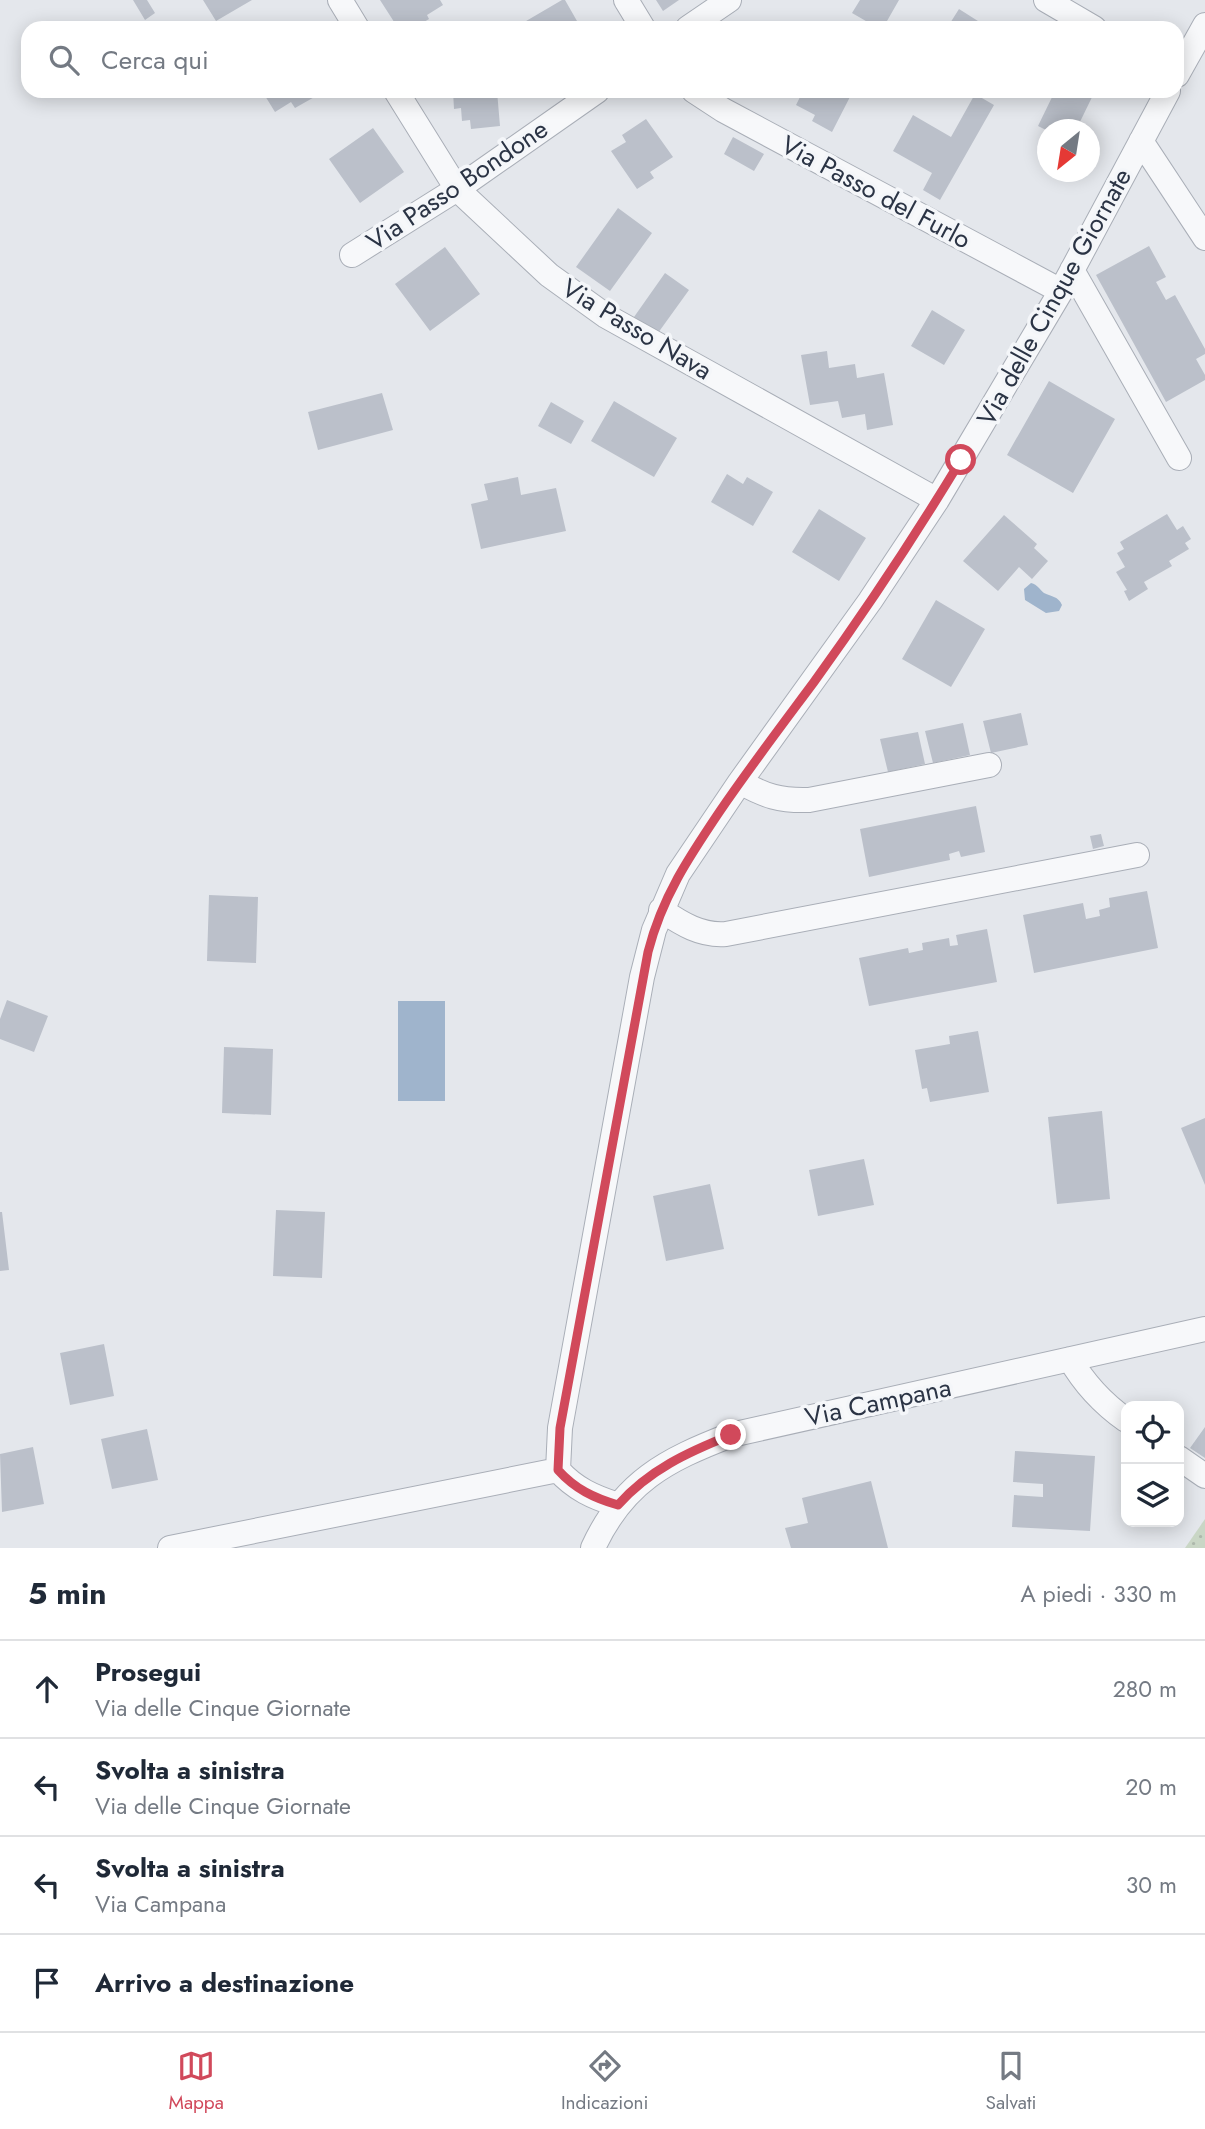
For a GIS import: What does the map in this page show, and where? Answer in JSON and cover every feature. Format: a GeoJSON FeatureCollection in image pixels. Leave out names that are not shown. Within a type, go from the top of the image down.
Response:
{"type":"FeatureCollection","features":[{"type":"Feature","properties":{"kind":"street"},"geometry":{"type":"LineString","coordinates":[[340,0],[353,21]]}},
{"type":"Feature","properties":{"kind":"street"},"geometry":{"type":"LineString","coordinates":[[626,0],[639,21]]}},
{"type":"Feature","properties":{"kind":"street"},"geometry":{"type":"LineString","coordinates":[[698,21],[729,0]]}},
{"type":"Feature","properties":{"kind":"street"},"geometry":{"type":"LineString","coordinates":[[1046,0],[1082,21]]}},
{"type":"Feature","properties":{"kind":"street"},"geometry":{"type":"LineString","coordinates":[[1184,62],[1205,25]]}},
{"type":"Feature","properties":{"kind":"street","name":"Via Passo Nava"},"geometry":{"type":"LineString","coordinates":[[400,98],[457,189],[537,265],[606,316],[937,500]]}},
{"type":"Feature","properties":{"kind":"street","name":"Via Passo Bondone"},"geometry":{"type":"LineString","coordinates":[[352,256],[457,189],[587,98]]}},
{"type":"Feature","properties":{"kind":"street","name":"Via Passo del Furlo"},"geometry":{"type":"LineString","coordinates":[[705,98],[723,110],[1067,281]]}},
{"type":"Feature","properties":{"kind":"street","name":"Via delle Cinque Giornate"},"geometry":{"type":"LineString","coordinates":[[558,1470],[560,1428],[640,991],[661,910],[678,874],[740,782],[841,644],[937,500],[1067,281],[1164,98]]}},
{"type":"Feature","properties":{"kind":"street"},"geometry":{"type":"LineString","coordinates":[[1141,141],[1205,238]]}},
{"type":"Feature","properties":{"kind":"street"},"geometry":{"type":"LineString","coordinates":[[1067,281],[1179,458]]}},
{"type":"Feature","properties":{"kind":"street"},"geometry":{"type":"LineString","coordinates":[[740,782],[761,794],[777,799],[809,800],[989,765]]}},
{"type":"Feature","properties":{"kind":"street"},"geometry":{"type":"LineString","coordinates":[[661,910],[696,930],[726,934],[1137,855]]}},
{"type":"Feature","properties":{"kind":"street","name":"Via Campana"},"geometry":{"type":"LineString","coordinates":[[593,1548],[618,1505],[639,1482],[694,1451],[731,1435],[1205,1329]]}},
{"type":"Feature","properties":{"kind":"street"},"geometry":{"type":"LineString","coordinates":[[1070,1359],[1091,1391],[1121,1417]]}},
{"type":"Feature","properties":{"kind":"street"},"geometry":{"type":"LineString","coordinates":[[1184,1461],[1205,1476]]}},
{"type":"Feature","properties":{"kind":"street"},"geometry":{"type":"LineString","coordinates":[[170,1548],[558,1470],[577,1488],[592,1497],[618,1505]]}},
{"type":"Feature","properties":{"kind":"green space"},"geometry":{"type":"Polygon","coordinates":[[[1205,1519],[1205,1548],[1185,1548],[1205,1519]]]}},
{"type":"Feature","properties":{"kind":"water"},"geometry":{"type":"Polygon","coordinates":[[[1031,583],[1059,600],[1062,605],[1059,611],[1046,613],[1025,600],[1024,589],[1031,583]]]}},
{"type":"Feature","properties":{"kind":"water"},"geometry":{"type":"Polygon","coordinates":[[[398,1001],[445,1001],[445,1101],[398,1101],[398,1001]]]}},
{"type":"Feature","properties":{"kind":"building"},"geometry":{"type":"Polygon","coordinates":[[[133,0],[147,0],[155,13],[145,20],[133,0]]]}},
{"type":"Feature","properties":{"kind":"building"},"geometry":{"type":"Polygon","coordinates":[[[203,0],[252,0],[216,21],[203,0]]]}},
{"type":"Feature","properties":{"kind":"building"},"geometry":{"type":"Polygon","coordinates":[[[380,0],[440,0],[443,5],[427,15],[429,19],[426,21],[394,21],[380,0]]]}},
{"type":"Feature","properties":{"kind":"building"},"geometry":{"type":"Polygon","coordinates":[[[565,0],[577,21],[526,21],[565,0]]]}},
{"type":"Feature","properties":{"kind":"building"},"geometry":{"type":"Polygon","coordinates":[[[656,0],[679,0],[663,11],[656,0]]]}},
{"type":"Feature","properties":{"kind":"building"},"geometry":{"type":"Polygon","coordinates":[[[860,0],[899,0],[887,21],[866,21],[852,13],[860,0]]]}},
{"type":"Feature","properties":{"kind":"building"},"geometry":{"type":"Polygon","coordinates":[[[959,9],[978,21],[951,21],[959,9]]]}},
{"type":"Feature","properties":{"kind":"building"},"geometry":{"type":"Polygon","coordinates":[[[266,98],[313,98],[295,108],[291,102],[275,112],[266,98]]]}},
{"type":"Feature","properties":{"kind":"building"},"geometry":{"type":"Polygon","coordinates":[[[453,98],[498,98],[500,126],[471,129],[470,120],[462,121],[461,108],[454,109],[453,98]]]}},
{"type":"Feature","properties":{"kind":"building"},"geometry":{"type":"Polygon","coordinates":[[[800,98],[849,98],[832,132],[812,121],[815,115],[796,105],[800,98]]]}},
{"type":"Feature","properties":{"kind":"building"},"geometry":{"type":"Polygon","coordinates":[[[973,98],[982,98],[994,105],[940,200],[923,190],[932,173],[893,151],[913,115],[951,137],[973,98]]]}},
{"type":"Feature","properties":{"kind":"building"},"geometry":{"type":"Polygon","coordinates":[[[1052,98],[1092,98],[1081,119],[1041,119],[1052,98]]]}},
{"type":"Feature","properties":{"kind":"building"},"geometry":{"type":"Polygon","coordinates":[[[646,119],[673,157],[650,172],[654,178],[637,189],[611,151],[626,142],[622,135],[646,119]]]}},
{"type":"Feature","properties":{"kind":"building"},"geometry":{"type":"Polygon","coordinates":[[[373,128],[404,172],[360,203],[329,159],[373,128]]]}},
{"type":"Feature","properties":{"kind":"building"},"geometry":{"type":"Polygon","coordinates":[[[733,137],[764,154],[754,171],[724,154],[733,137]]]}},
{"type":"Feature","properties":{"kind":"building"},"geometry":{"type":"Polygon","coordinates":[[[618,208],[652,233],[610,291],[576,267],[618,208]]]}},
{"type":"Feature","properties":{"kind":"building"},"geometry":{"type":"Polygon","coordinates":[[[1149,246],[1166,277],[1156,282],[1166,300],[1175,295],[1205,349],[1205,354],[1196,359],[1205,380],[1166,402],[1096,275],[1149,246]]]}},
{"type":"Feature","properties":{"kind":"building"},"geometry":{"type":"Polygon","coordinates":[[[445,247],[480,294],[430,331],[395,284],[445,247]]]}},
{"type":"Feature","properties":{"kind":"building"},"geometry":{"type":"Polygon","coordinates":[[[665,273],[689,290],[658,333],[634,317],[665,273]]]}},
{"type":"Feature","properties":{"kind":"building"},"geometry":{"type":"Polygon","coordinates":[[[932,310],[965,330],[944,365],[911,346],[932,310]]]}},
{"type":"Feature","properties":{"kind":"building"},"geometry":{"type":"Polygon","coordinates":[[[827,351],[829,368],[855,364],[857,378],[884,373],[893,425],[867,430],[865,414],[842,418],[838,401],[810,405],[801,355],[827,351]]]}},
{"type":"Feature","properties":{"kind":"building"},"geometry":{"type":"Polygon","coordinates":[[[1049,381],[1115,419],[1073,493],[1007,455],[1049,381]]]}},
{"type":"Feature","properties":{"kind":"building"},"geometry":{"type":"Polygon","coordinates":[[[382,393],[393,430],[318,450],[308,412],[382,393]]]}},
{"type":"Feature","properties":{"kind":"building"},"geometry":{"type":"Polygon","coordinates":[[[614,401],[677,438],[654,477],[591,441],[614,401]]]}},
{"type":"Feature","properties":{"kind":"building"},"geometry":{"type":"Polygon","coordinates":[[[551,402],[584,421],[571,444],[538,426],[551,402]]]}},
{"type":"Feature","properties":{"kind":"building"},"geometry":{"type":"Polygon","coordinates":[[[727,474],[743,484],[747,477],[773,492],[753,526],[711,502],[727,474]]]}},
{"type":"Feature","properties":{"kind":"building"},"geometry":{"type":"Polygon","coordinates":[[[518,477],[521,495],[556,488],[566,531],[481,549],[471,504],[488,500],[484,484],[518,477]]]}},
{"type":"Feature","properties":{"kind":"building"},"geometry":{"type":"Polygon","coordinates":[[[819,509],[866,538],[839,581],[792,552],[819,509]]]}},
{"type":"Feature","properties":{"kind":"building"},"geometry":{"type":"Polygon","coordinates":[[[1167,514],[1177,530],[1183,526],[1191,539],[1185,543],[1189,549],[1169,561],[1172,566],[1144,582],[1148,589],[1129,601],[1124,591],[1127,590],[1116,572],[1125,567],[1117,553],[1124,549],[1120,542],[1167,514]]]}},
{"type":"Feature","properties":{"kind":"building"},"geometry":{"type":"Polygon","coordinates":[[[1004,515],[1037,544],[1034,548],[1048,561],[1032,579],[1019,567],[998,591],[963,561],[1004,515]]]}},
{"type":"Feature","properties":{"kind":"building"},"geometry":{"type":"Polygon","coordinates":[[[936,600],[985,629],[951,687],[902,659],[936,600]]]}},
{"type":"Feature","properties":{"kind":"building"},"geometry":{"type":"Polygon","coordinates":[[[1021,713],[1028,745],[991,753],[983,721],[1021,713]]]}},
{"type":"Feature","properties":{"kind":"building"},"geometry":{"type":"Polygon","coordinates":[[[963,723],[970,755],[933,763],[925,731],[963,723]]]}},
{"type":"Feature","properties":{"kind":"building"},"geometry":{"type":"Polygon","coordinates":[[[918,732],[925,764],[888,772],[880,739],[918,732]]]}},
{"type":"Feature","properties":{"kind":"building"},"geometry":{"type":"Polygon","coordinates":[[[976,806],[985,852],[961,857],[959,851],[949,854],[950,860],[869,877],[860,829],[976,806]]]}},
{"type":"Feature","properties":{"kind":"building"},"geometry":{"type":"Polygon","coordinates":[[[1101,834],[1104,846],[1093,849],[1090,836],[1101,834]]]}},
{"type":"Feature","properties":{"kind":"building"},"geometry":{"type":"Polygon","coordinates":[[[1147,891],[1158,948],[1034,973],[1023,915],[1083,903],[1086,919],[1100,916],[1099,910],[1110,907],[1109,898],[1147,891]]]}},
{"type":"Feature","properties":{"kind":"building"},"geometry":{"type":"Polygon","coordinates":[[[209,895],[258,897],[256,963],[207,961],[209,895]]]}},
{"type":"Feature","properties":{"kind":"building"},"geometry":{"type":"Polygon","coordinates":[[[987,929],[997,982],[869,1006],[859,958],[908,948],[909,953],[923,950],[922,943],[949,938],[950,946],[958,945],[956,935],[987,929]]]}},
{"type":"Feature","properties":{"kind":"building"},"geometry":{"type":"Polygon","coordinates":[[[7,1000],[48,1016],[34,1052],[0,1039],[0,1019],[7,1000]]]}},
{"type":"Feature","properties":{"kind":"building"},"geometry":{"type":"Polygon","coordinates":[[[978,1031],[989,1092],[930,1102],[927,1088],[922,1089],[915,1050],[950,1044],[949,1036],[978,1031]]]}},
{"type":"Feature","properties":{"kind":"building"},"geometry":{"type":"Polygon","coordinates":[[[224,1047],[273,1049],[271,1115],[222,1113],[224,1047]]]}},
{"type":"Feature","properties":{"kind":"building"},"geometry":{"type":"Polygon","coordinates":[[[1102,1111],[1110,1199],[1057,1204],[1048,1117],[1102,1111]]]}},
{"type":"Feature","properties":{"kind":"building"},"geometry":{"type":"Polygon","coordinates":[[[1205,1118],[1205,1185],[1181,1128],[1205,1118]]]}},
{"type":"Feature","properties":{"kind":"building"},"geometry":{"type":"Polygon","coordinates":[[[864,1159],[874,1205],[818,1216],[809,1170],[864,1159]]]}},
{"type":"Feature","properties":{"kind":"building"},"geometry":{"type":"Polygon","coordinates":[[[710,1184],[724,1249],[666,1261],[653,1196],[710,1184]]]}},
{"type":"Feature","properties":{"kind":"building"},"geometry":{"type":"Polygon","coordinates":[[[276,1210],[325,1212],[322,1278],[273,1276],[276,1210]]]}},
{"type":"Feature","properties":{"kind":"building"},"geometry":{"type":"Polygon","coordinates":[[[0,1212],[9,1270],[0,1271],[0,1212]]]}},
{"type":"Feature","properties":{"kind":"building"},"geometry":{"type":"Polygon","coordinates":[[[104,1344],[114,1396],[70,1405],[60,1353],[104,1344]]]}},
{"type":"Feature","properties":{"kind":"building"},"geometry":{"type":"Polygon","coordinates":[[[1205,1427],[1205,1458],[1190,1448],[1205,1427]]]}},
{"type":"Feature","properties":{"kind":"building"},"geometry":{"type":"Polygon","coordinates":[[[147,1429],[158,1480],[112,1489],[101,1439],[147,1429]]]}},
{"type":"Feature","properties":{"kind":"building"},"geometry":{"type":"Polygon","coordinates":[[[33,1447],[44,1504],[2,1512],[0,1454],[33,1447]]]}},
{"type":"Feature","properties":{"kind":"building"},"geometry":{"type":"Polygon","coordinates":[[[1015,1451],[1095,1456],[1090,1531],[1012,1527],[1014,1495],[1043,1497],[1043,1484],[1013,1482],[1015,1451]]]}},
{"type":"Feature","properties":{"kind":"building"},"geometry":{"type":"Polygon","coordinates":[[[871,1481],[888,1548],[791,1548],[785,1528],[808,1523],[802,1498],[871,1481]]]}},
{"type":"Feature","properties":{"kind":"route"},"geometry":{"type":"LineString","coordinates":[[731,1435],[651,1474],[639,1482],[618,1505],[592,1497],[570,1483],[558,1470],[560,1428],[642,977],[654,930],[678,874],[740,782],[885,580],[961,460]]}}]}
